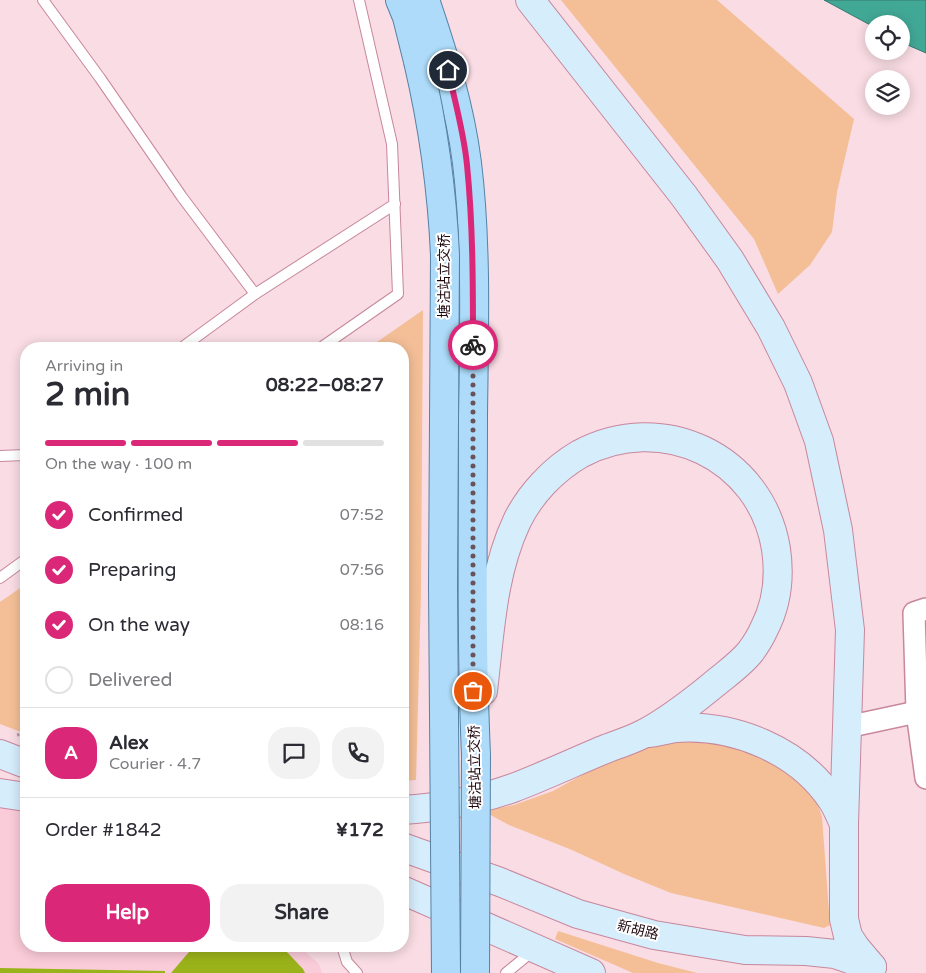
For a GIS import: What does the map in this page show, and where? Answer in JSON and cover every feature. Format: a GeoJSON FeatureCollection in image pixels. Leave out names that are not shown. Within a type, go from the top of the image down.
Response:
{"type":"FeatureCollection","features":[{"type":"Feature","properties":{"kind":"main road","name":"塘沽站立交桥"},"geometry":{"type":"LineString","coordinates":[[400,0],[407,17],[429,108],[437,156],[445,255],[443,587],[446,973]]}},
{"type":"Feature","properties":{"kind":"main road","name":"塘沽站立交桥"},"geometry":{"type":"LineString","coordinates":[[425,0],[444,53],[460,122],[467,163],[470,214],[474,346],[473,675],[476,755],[475,973]]}},
{"type":"Feature","properties":{"kind":"main road"},"geometry":{"type":"LineString","coordinates":[[530,0],[684,196],[730,260],[771,328],[798,383],[818,441],[838,530],[850,630],[844,824],[844,919],[848,936],[856,948],[877,970]]}},
{"type":"Feature","properties":{"kind":"main road"},"geometry":{"type":"LineString","coordinates":[[476,755],[495,590],[504,555],[518,519],[530,500],[555,472],[572,459],[608,441],[633,436],[684,442],[702,449],[741,477],[752,488],[761,503],[774,540],[778,560],[778,583],[773,608],[764,629],[751,650],[730,671],[681,710],[642,735]]}},
{"type":"Feature","properties":{"kind":"main road"},"geometry":{"type":"LineString","coordinates":[[409,809],[466,801],[512,788],[642,735],[675,728],[726,732],[758,741],[784,754],[806,769],[832,800],[844,824]]}},
{"type":"Feature","properties":{"kind":"main road"},"geometry":{"type":"LineString","coordinates":[[0,754],[20,762]]}},
{"type":"Feature","properties":{"kind":"main road"},"geometry":{"type":"LineString","coordinates":[[0,770],[20,771]]}},
{"type":"Feature","properties":{"kind":"main road"},"geometry":{"type":"LineString","coordinates":[[0,793],[20,796]]}},
{"type":"Feature","properties":{"kind":"main road","name":"新胡路"},"geometry":{"type":"LineString","coordinates":[[409,850],[500,882],[578,914],[654,935],[745,950],[806,951],[834,954],[877,970]]}},
{"type":"Feature","properties":{"kind":"main road"},"geometry":{"type":"LineString","coordinates":[[409,893],[591,973]]}},
{"type":"Feature","properties":{"kind":"main road"},"geometry":{"type":"LineString","coordinates":[[745,950],[825,973]]}},
{"type":"Feature","properties":{"kind":"street"},"geometry":{"type":"LineString","coordinates":[[926,610],[914,613],[926,778]]}},
{"type":"Feature","properties":{"kind":"street"},"geometry":{"type":"LineString","coordinates":[[847,727],[921,711]]}},
{"type":"Feature","properties":{"kind":"lane"},"geometry":{"type":"LineString","coordinates":[[43,0],[100,78],[182,197],[255,294]]}},
{"type":"Feature","properties":{"kind":"lane"},"geometry":{"type":"LineString","coordinates":[[329,342],[398,294],[392,144],[359,0]]}},
{"type":"Feature","properties":{"kind":"lane"},"geometry":{"type":"LineString","coordinates":[[190,342],[255,294],[395,204]]}},
{"type":"Feature","properties":{"kind":"lane"},"geometry":{"type":"LineString","coordinates":[[0,456],[20,455]]}},
{"type":"Feature","properties":{"kind":"lane"},"geometry":{"type":"LineString","coordinates":[[0,578],[20,563]]}},
{"type":"Feature","properties":{"kind":"lane"},"geometry":{"type":"LineString","coordinates":[[506,973],[535,949]]}},
{"type":"Feature","properties":{"kind":"lane"},"geometry":{"type":"LineString","coordinates":[[344,952],[347,962],[357,973]]}},
{"type":"Feature","properties":{"kind":"shaded area"},"geometry":{"type":"Polygon","coordinates":[[[561,0],[717,0],[854,119],[837,192],[832,232],[810,265],[778,294],[754,239],[561,0]]]}},
{"type":"Feature","properties":{"kind":"shaded area"},"geometry":{"type":"Polygon","coordinates":[[[824,0],[926,0],[926,53],[910,46],[910,15],[865,15],[865,22],[824,0]]]}},
{"type":"Feature","properties":{"kind":"shaded area"},"geometry":{"type":"Polygon","coordinates":[[[423,310],[421,592],[416,780],[409,781],[409,342],[377,342],[423,310]]]}},
{"type":"Feature","properties":{"kind":"shaded area"},"geometry":{"type":"Polygon","coordinates":[[[20,588],[20,732],[0,724],[0,602],[20,588]]]}},
{"type":"Feature","properties":{"kind":"shaded area"},"geometry":{"type":"Polygon","coordinates":[[[646,740],[732,742],[795,773],[816,799],[822,817],[830,925],[824,928],[671,893],[509,825],[483,811],[514,805],[553,791],[646,740]]]}},
{"type":"Feature","properties":{"kind":"shaded area"},"geometry":{"type":"Polygon","coordinates":[[[0,808],[20,810],[20,952],[306,952],[319,964],[322,973],[0,973],[0,808]]]}},
{"type":"Feature","properties":{"kind":"shaded area"},"geometry":{"type":"Polygon","coordinates":[[[558,931],[658,963],[697,973],[633,973],[555,939],[558,931]]]}},
{"type":"Feature","properties":{"kind":"building"},"geometry":{"type":"Polygon","coordinates":[[[189,952],[287,952],[305,973],[171,973],[189,952]]]}},
{"type":"Feature","properties":{"kind":"building"},"geometry":{"type":"Polygon","coordinates":[[[0,968],[165,971],[165,973],[0,973],[0,968]]]}},
{"type":"Feature","properties":{"kind":"way so far"},"geometry":{"type":"LineString","coordinates":[[473,345],[473,691]]}},
{"type":"Feature","properties":{"kind":"route"},"geometry":{"type":"LineString","coordinates":[[448,70],[467,163],[473,279],[473,345]]}}]}
